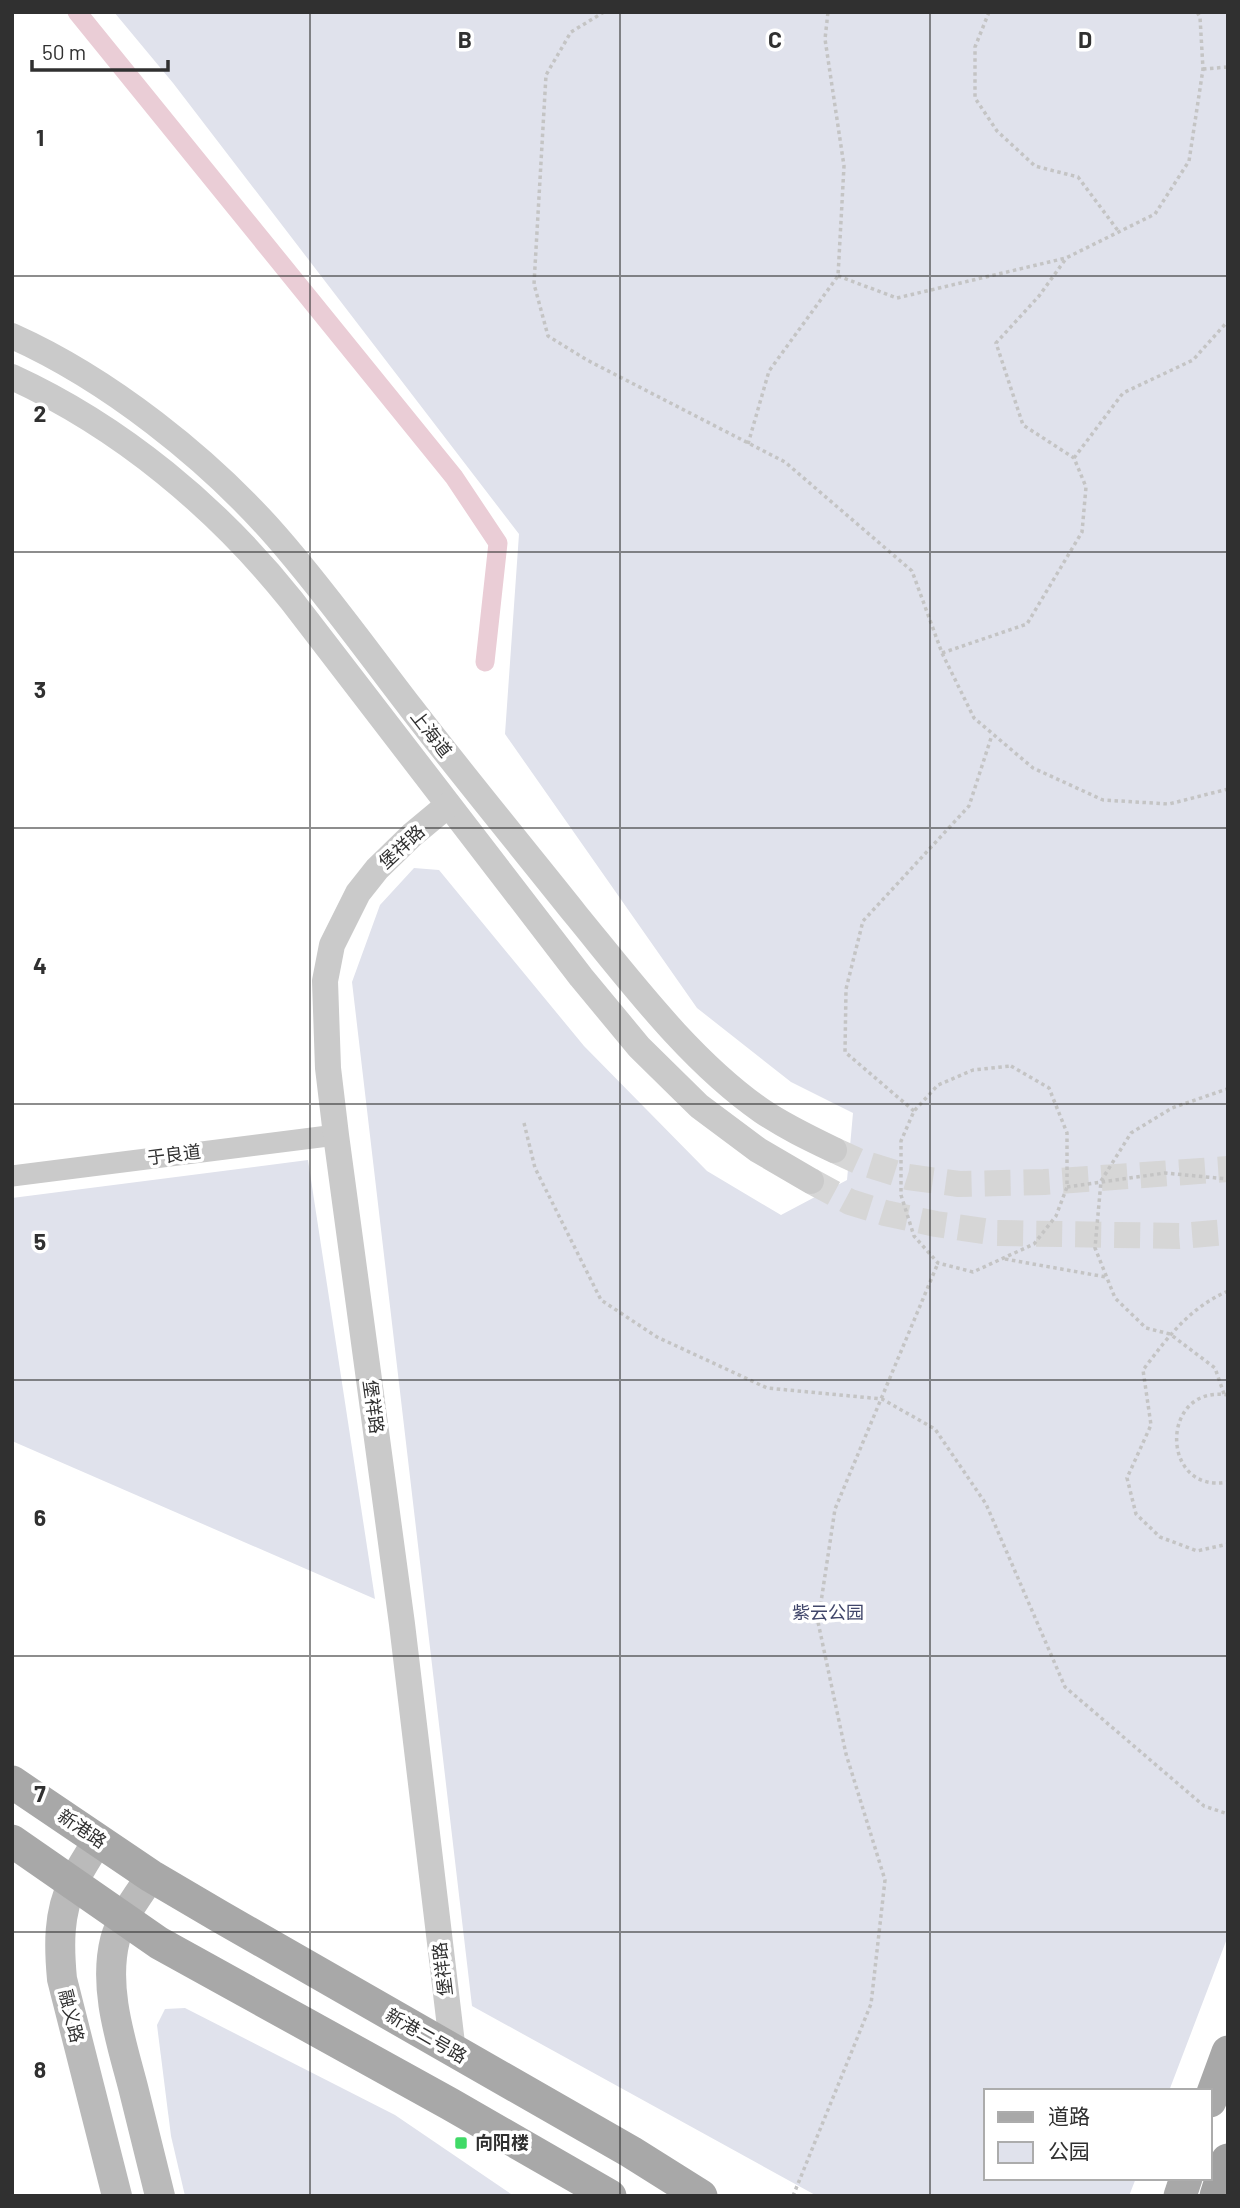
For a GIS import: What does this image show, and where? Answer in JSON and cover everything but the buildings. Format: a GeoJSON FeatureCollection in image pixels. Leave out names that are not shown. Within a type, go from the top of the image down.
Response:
{"type":"FeatureCollection","features":[{"type":"Feature","properties":{"kind":"highway"},"geometry":{"type":"LineString","coordinates":[[1217,2196],[1228,2161]]}},
{"type":"Feature","properties":{"kind":"main road","name":"新港路"},"geometry":{"type":"LineString","coordinates":[[12,1782],[151,1875]]}},
{"type":"Feature","properties":{"kind":"main road"},"geometry":{"type":"LineString","coordinates":[[12,1840],[123,1920],[187,1959],[610,2196]]}},
{"type":"Feature","properties":{"kind":"main road","name":"融义路"},"geometry":{"type":"LineString","coordinates":[[98,1840],[73,1884],[62,1918],[60,1957],[62,1979],[117,2196]]}},
{"type":"Feature","properties":{"kind":"main road","name":"新港二号路"},"geometry":{"type":"LineString","coordinates":[[151,1875],[453,2052],[631,2152],[701,2196]]}},
{"type":"Feature","properties":{"kind":"main road"},"geometry":{"type":"LineString","coordinates":[[151,1875],[123,1920],[112,1954],[111,1979],[124,2053],[160,2196]]}},
{"type":"Feature","properties":{"kind":"main road"},"geometry":{"type":"LineString","coordinates":[[1212,2096],[1228,2052]]}},
{"type":"Feature","properties":{"kind":"street","name":"上海道"},"geometry":{"type":"LineString","coordinates":[[12,336],[67,364],[136,410],[235,493],[306,571],[468,782],[668,1024],[716,1072],[760,1109],[834,1150]]}},
{"type":"Feature","properties":{"kind":"street","name":"上海道"},"geometry":{"type":"LineString","coordinates":[[12,377],[54,398],[114,435],[190,494],[267,569],[581,977],[664,1073],[734,1133],[811,1181]]}},
{"type":"Feature","properties":{"kind":"street","name":"堡祥路"},"geometry":{"type":"LineString","coordinates":[[448,805],[377,869],[358,893],[332,945],[325,981],[328,1068],[336,1135],[402,1624],[453,2052]]}},
{"type":"Feature","properties":{"kind":"street","name":"于良道"},"geometry":{"type":"LineString","coordinates":[[12,1176],[336,1135]]}},
{"type":"Feature","properties":{"kind":"path"},"geometry":{"type":"LineString","coordinates":[[604,12],[571,32],[546,75],[534,284],[548,335],[587,360],[785,462],[912,571],[942,653],[974,718],[1033,768],[1103,800],[1169,804],[1228,789]]}},
{"type":"Feature","properties":{"kind":"path"},"geometry":{"type":"LineString","coordinates":[[748,444],[769,371],[838,276],[844,166],[825,39],[828,12]]}},
{"type":"Feature","properties":{"kind":"path"},"geometry":{"type":"LineString","coordinates":[[989,12],[975,47],[975,98],[997,131],[1035,166],[1078,177],[1119,232]]}},
{"type":"Feature","properties":{"kind":"path"},"geometry":{"type":"LineString","coordinates":[[838,276],[897,298],[1066,258],[1155,214],[1188,161],[1203,69],[1200,17],[1197,12]]}},
{"type":"Feature","properties":{"kind":"path"},"geometry":{"type":"LineString","coordinates":[[1203,69],[1228,66]]}},
{"type":"Feature","properties":{"kind":"path"},"geometry":{"type":"LineString","coordinates":[[942,653],[1027,624],[1082,532],[1086,487],[1074,458],[1023,425],[996,342],[1039,296],[1066,258]]}},
{"type":"Feature","properties":{"kind":"path"},"geometry":{"type":"LineString","coordinates":[[1074,458],[1123,393],[1193,360],[1228,321]]}},
{"type":"Feature","properties":{"kind":"path"},"geometry":{"type":"LineString","coordinates":[[914,1111],[845,1052],[846,989],[863,921],[969,806],[992,734]]}},
{"type":"Feature","properties":{"kind":"path"},"geometry":{"type":"LineString","coordinates":[[1011,1066],[1049,1088],[1067,1133],[1067,1187],[1056,1216],[1034,1244],[973,1272],[938,1263],[914,1236],[901,1195],[901,1140],[914,1111],[938,1085],[973,1070],[1011,1066]]}},
{"type":"Feature","properties":{"kind":"path"},"geometry":{"type":"LineString","coordinates":[[1228,1089],[1172,1108],[1131,1133],[1101,1181],[1095,1248],[1115,1298],[1146,1328],[1170,1334],[1215,1368],[1226,1395],[1203,1398],[1185,1410],[1175,1437],[1180,1458],[1193,1475],[1206,1481],[1228,1482]]}},
{"type":"Feature","properties":{"kind":"path"},"geometry":{"type":"LineString","coordinates":[[524,1124],[535,1168],[601,1300],[657,1337],[767,1388],[882,1399],[935,1429],[986,1504],[1065,1687],[1204,1806],[1228,1814]]}},
{"type":"Feature","properties":{"kind":"path"},"geometry":{"type":"LineString","coordinates":[[1067,1187],[1165,1173],[1228,1179]]}},
{"type":"Feature","properties":{"kind":"path"},"geometry":{"type":"LineString","coordinates":[[1003,1258],[1106,1277]]}},
{"type":"Feature","properties":{"kind":"path"},"geometry":{"type":"LineString","coordinates":[[793,2196],[871,2004],[885,1880],[846,1754],[818,1622],[835,1509],[938,1263]]}},
{"type":"Feature","properties":{"kind":"path"},"geometry":{"type":"LineString","coordinates":[[1228,1291],[1207,1300],[1170,1334],[1143,1370],[1151,1426],[1127,1478],[1136,1514],[1160,1537],[1197,1551],[1228,1544]]}},
{"type":"Feature","properties":{"kind":"green space","name":"紫云公园"},"geometry":{"type":"Polygon","coordinates":[[[114,12],[1228,12],[1228,1936],[1170,2089],[984,2089],[984,2180],[1135,2180],[1129,2196],[817,2196],[472,2006],[352,982],[380,905],[414,868],[439,870],[584,1046],[707,1171],[781,1215],[847,1180],[853,1113],[791,1082],[697,1008],[505,734],[519,534],[173,83],[114,12]]]}},
{"type":"Feature","properties":{"kind":"green space"},"geometry":{"type":"Polygon","coordinates":[[[308,1160],[375,1599],[12,1441],[12,1198],[308,1160]]]}},
{"type":"Feature","properties":{"kind":"green space"},"geometry":{"type":"Polygon","coordinates":[[[185,2008],[395,2115],[514,2196],[185,2196],[171,2136],[157,2025],[165,2009],[185,2008]]]}},
{"type":"Feature","properties":{"kind":"waterway"},"geometry":{"type":"LineString","coordinates":[[77,12],[454,477],[498,543],[485,662]]}},
{"type":"Feature","properties":{"kind":"tunnel"},"geometry":{"type":"LineString","coordinates":[[834,1150],[860,1162],[908,1177],[959,1184],[1044,1182],[1228,1169]]}},
{"type":"Feature","properties":{"kind":"tunnel"},"geometry":{"type":"LineString","coordinates":[[811,1181],[850,1202],[885,1213],[997,1233],[1179,1236],[1228,1232]]}},
{"type":"Feature","properties":{"kind":"place","name":"向阳楼"},"geometry":{"type":"Point","coordinates":[461,2143]}}]}
